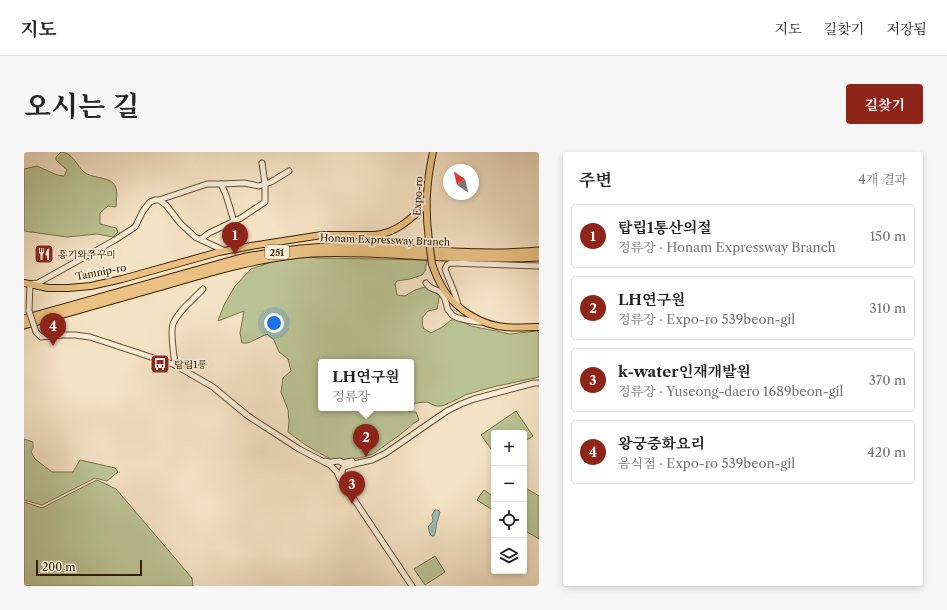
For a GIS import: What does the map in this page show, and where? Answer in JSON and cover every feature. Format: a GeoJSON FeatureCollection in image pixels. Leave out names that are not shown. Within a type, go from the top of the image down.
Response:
{"type":"FeatureCollection","features":[{"type":"Feature","properties":{"kind":"highway","name":"Honam Expressway Branch"},"geometry":{"type":"LineString","coordinates":[[24,319],[245,257],[278,252],[312,248],[344,247],[479,253],[539,251]]}},
{"type":"Feature","properties":{"kind":"highway","name":"Honam Expressway Branch"},"geometry":{"type":"LineString","coordinates":[[24,325],[190,278],[247,263],[279,257],[312,253],[344,252],[481,258],[539,257]]}},
{"type":"Feature","properties":{"kind":"main road","name":"Expo-ro"},"geometry":{"type":"LineString","coordinates":[[432,152],[426,205],[432,264],[436,276],[444,290],[458,306]]}},
{"type":"Feature","properties":{"kind":"main road","name":"Tamnip-ro"},"geometry":{"type":"LineString","coordinates":[[27,284],[48,288],[91,286],[242,248],[322,235],[383,234],[391,232],[405,223],[426,205]]}},
{"type":"Feature","properties":{"kind":"main road"},"geometry":{"type":"LineString","coordinates":[[458,306],[474,318],[483,322],[504,327],[539,327]]}},
{"type":"Feature","properties":{"kind":"street"},"geometry":{"type":"LineString","coordinates":[[200,239],[209,233],[241,218],[265,202],[262,164]]}},
{"type":"Feature","properties":{"kind":"street"},"geometry":{"type":"LineString","coordinates":[[264,184],[271,182],[289,170]]}},
{"type":"Feature","properties":{"kind":"street","name":"Tamnip-ro"},"geometry":{"type":"LineString","coordinates":[[27,284],[38,283],[115,240],[135,227],[143,211],[150,202],[207,184],[244,183],[259,186],[264,184]]}},
{"type":"Feature","properties":{"kind":"street"},"geometry":{"type":"LineString","coordinates":[[221,184],[226,195],[242,248]]}},
{"type":"Feature","properties":{"kind":"street"},"geometry":{"type":"LineString","coordinates":[[159,200],[170,209],[180,223],[190,233],[226,251]]}},
{"type":"Feature","properties":{"kind":"street"},"geometry":{"type":"LineString","coordinates":[[458,306],[457,297],[450,284],[445,268],[450,263],[539,266]]}},
{"type":"Feature","properties":{"kind":"street"},"geometry":{"type":"LineString","coordinates":[[426,283],[431,289],[441,292],[448,310],[452,315],[477,322],[483,322]]}},
{"type":"Feature","properties":{"kind":"street"},"geometry":{"type":"LineString","coordinates":[[27,284],[29,311],[36,332],[42,337],[75,335],[90,337],[158,360],[175,364],[212,387],[248,416],[299,449],[340,468],[372,460],[386,453],[447,411],[461,404],[474,399],[539,383]]}},
{"type":"Feature","properties":{"kind":"street"},"geometry":{"type":"LineString","coordinates":[[175,364],[172,338],[173,325],[179,314],[203,289]]}},
{"type":"Feature","properties":{"kind":"street"},"geometry":{"type":"LineString","coordinates":[[320,460],[336,462],[333,465],[340,468]]}},
{"type":"Feature","properties":{"kind":"street"},"geometry":{"type":"LineString","coordinates":[[340,468],[340,479],[412,586]]}},
{"type":"Feature","properties":{"kind":"green space"},"geometry":{"type":"Polygon","coordinates":[[[61,152],[68,154],[87,174],[110,181],[115,185],[117,191],[116,207],[108,206],[100,213],[100,224],[116,228],[118,232],[113,237],[97,234],[67,237],[24,231],[24,169],[37,166],[57,175],[64,176],[67,170],[56,160],[56,157],[61,152]]]}},
{"type":"Feature","properties":{"kind":"green space"},"geometry":{"type":"Polygon","coordinates":[[[305,257],[427,260],[425,271],[422,275],[397,281],[395,284],[397,295],[405,296],[415,290],[428,286],[440,293],[437,309],[428,311],[422,318],[423,328],[431,333],[444,326],[451,320],[456,319],[471,326],[510,334],[536,331],[539,332],[539,377],[465,395],[442,406],[436,406],[427,402],[415,403],[414,404],[414,359],[318,359],[318,411],[410,411],[409,412],[416,412],[419,420],[373,454],[344,461],[334,461],[307,446],[288,432],[288,410],[281,392],[283,378],[291,371],[288,359],[279,352],[274,340],[267,334],[248,343],[242,343],[240,333],[244,311],[218,321],[224,305],[235,286],[251,269],[277,260],[305,257]]]}},
{"type":"Feature","properties":{"kind":"green space"},"geometry":{"type":"Polygon","coordinates":[[[516,411],[533,436],[527,440],[527,430],[491,430],[491,449],[481,435],[516,411]]]}},
{"type":"Feature","properties":{"kind":"green space"},"geometry":{"type":"Polygon","coordinates":[[[24,439],[33,442],[31,452],[35,459],[52,472],[73,472],[80,460],[115,468],[118,472],[107,481],[95,478],[42,505],[24,500],[24,439]]]}},
{"type":"Feature","properties":{"kind":"green space"},"geometry":{"type":"Polygon","coordinates":[[[97,480],[116,489],[192,578],[193,586],[24,586],[24,502],[42,508],[97,480]]]}},
{"type":"Feature","properties":{"kind":"green space"},"geometry":{"type":"Polygon","coordinates":[[[527,489],[539,496],[539,539],[527,532],[527,489]]]}},
{"type":"Feature","properties":{"kind":"green space"},"geometry":{"type":"Polygon","coordinates":[[[484,490],[491,495],[491,509],[477,500],[484,490]]]}},
{"type":"Feature","properties":{"kind":"green space"},"geometry":{"type":"Polygon","coordinates":[[[435,556],[445,572],[425,585],[414,569],[435,556]]]}},
{"type":"Feature","properties":{"kind":"water"},"geometry":{"type":"Polygon","coordinates":[[[435,510],[440,512],[435,534],[432,536],[428,527],[433,521],[432,515],[435,510]]]}},
{"type":"Feature","properties":{"kind":"place","name":"홍기와쭈꾸미"},"geometry":{"type":"Point","coordinates":[44,254]}},
{"type":"Feature","properties":{"kind":"place","name":"탑립1통산의절"},"geometry":{"type":"Point","coordinates":[235,255]}},
{"type":"Feature","properties":{"kind":"place","name":"왕궁중화요리"},"geometry":{"type":"Point","coordinates":[53,346]}},
{"type":"Feature","properties":{"kind":"place","name":"탑립1통"},"geometry":{"type":"Point","coordinates":[160,364]}},
{"type":"Feature","properties":{"kind":"place","name":"LH연구원"},"geometry":{"type":"Point","coordinates":[366,457]}},
{"type":"Feature","properties":{"kind":"place","name":"k-water인재개발원"},"geometry":{"type":"Point","coordinates":[352,504]}}]}
